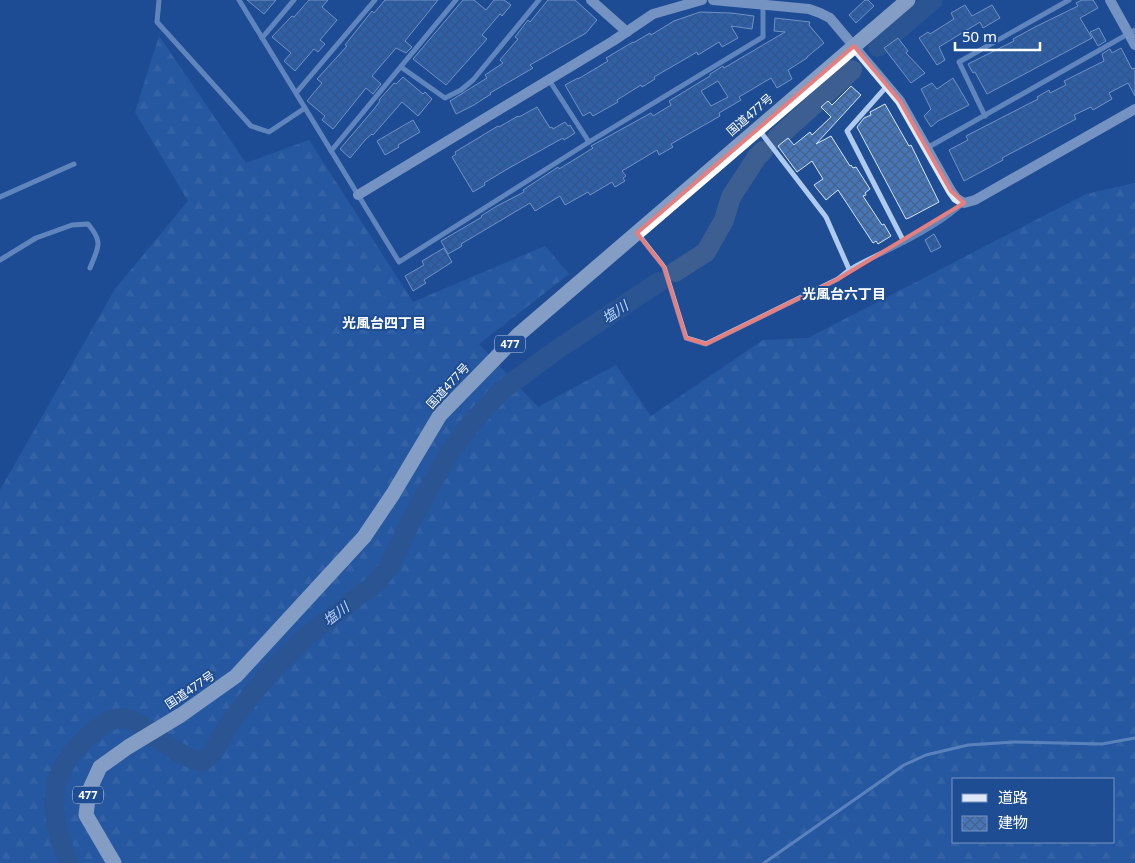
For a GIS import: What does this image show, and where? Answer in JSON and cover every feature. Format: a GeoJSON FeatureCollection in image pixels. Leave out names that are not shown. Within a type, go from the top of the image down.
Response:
{"type":"FeatureCollection","features":[{"type":"Feature","properties":{"kind":"highway","name":"国道477号"},"geometry":{"type":"LineString","coordinates":[[114,863],[86,815],[89,790],[100,767],[181,715],[236,676],[364,537],[393,494],[440,415],[518,335],[908,0]]}},
{"type":"Feature","properties":{"kind":"street"},"geometry":{"type":"LineString","coordinates":[[159,0],[157,22],[252,126],[269,132],[305,108]]}},
{"type":"Feature","properties":{"kind":"street"},"geometry":{"type":"LineString","coordinates":[[240,0],[399,262],[589,142],[763,37],[763,5]]}},
{"type":"Feature","properties":{"kind":"street"},"geometry":{"type":"LineString","coordinates":[[262,38],[294,0]]}},
{"type":"Feature","properties":{"kind":"street"},"geometry":{"type":"LineString","coordinates":[[296,93],[375,0]]}},
{"type":"Feature","properties":{"kind":"street"},"geometry":{"type":"LineString","coordinates":[[331,151],[456,0]]}},
{"type":"Feature","properties":{"kind":"street"},"geometry":{"type":"LineString","coordinates":[[401,67],[445,98],[461,90],[473,80],[539,0]]}},
{"type":"Feature","properties":{"kind":"street"},"geometry":{"type":"LineString","coordinates":[[591,0],[627,32]]}},
{"type":"Feature","properties":{"kind":"street"},"geometry":{"type":"LineString","coordinates":[[358,195],[549,80],[653,14],[677,3],[702,0]]}},
{"type":"Feature","properties":{"kind":"street"},"geometry":{"type":"LineString","coordinates":[[712,0],[809,10],[830,18],[900,101],[956,198],[964,202]]}},
{"type":"Feature","properties":{"kind":"street"},"geometry":{"type":"LineString","coordinates":[[985,116],[959,62],[1069,0]]}},
{"type":"Feature","properties":{"kind":"street"},"geometry":{"type":"LineString","coordinates":[[1110,0],[1132,32],[1135,45]]}},
{"type":"Feature","properties":{"kind":"street"},"geometry":{"type":"LineString","coordinates":[[927,148],[1132,32]]}},
{"type":"Feature","properties":{"kind":"street"},"geometry":{"type":"LineString","coordinates":[[549,80],[589,142]]}},
{"type":"Feature","properties":{"kind":"street"},"geometry":{"type":"LineString","coordinates":[[887,85],[847,132],[904,242]]}},
{"type":"Feature","properties":{"kind":"street"},"geometry":{"type":"LineString","coordinates":[[638,233],[664,267],[686,338],[706,344],[838,279],[848,269],[904,242],[956,210],[964,202],[975,200],[1135,109]]}},
{"type":"Feature","properties":{"kind":"street"},"geometry":{"type":"LineString","coordinates":[[758,128],[826,217],[848,269]]}},
{"type":"Feature","properties":{"kind":"street"},"geometry":{"type":"LineString","coordinates":[[0,197],[74,164]]}},
{"type":"Feature","properties":{"kind":"street"},"geometry":{"type":"LineString","coordinates":[[0,260],[36,238],[72,225],[88,224],[97,234],[98,247],[90,268]]}},
{"type":"Feature","properties":{"kind":"highlighted area"},"geometry":{"type":"Polygon","coordinates":[[[854,46],[900,101],[951,191],[964,203],[838,279],[706,344],[686,338],[664,267],[637,233],[854,46]]]}},
{"type":"Feature","properties":{"kind":"green space"},"geometry":{"type":"Polygon","coordinates":[[[159,36],[246,163],[309,140],[413,302],[545,246],[569,274],[479,344],[538,407],[616,365],[651,416],[763,340],[808,338],[1086,194],[1135,183],[1135,863],[0,863],[0,490],[115,289],[188,201],[135,112],[159,36]]]}},
{"type":"Feature","properties":{"kind":"building"},"geometry":{"type":"Polygon","coordinates":[[[247,0],[276,0],[264,14],[247,0]]]}},
{"type":"Feature","properties":{"kind":"building"},"geometry":{"type":"Polygon","coordinates":[[[309,0],[328,0],[322,7],[337,20],[320,40],[325,44],[318,52],[314,49],[295,71],[284,61],[291,53],[272,37],[309,0]]]}},
{"type":"Feature","properties":{"kind":"building"},"geometry":{"type":"Polygon","coordinates":[[[385,0],[438,0],[405,41],[412,47],[406,53],[396,48],[372,76],[381,84],[373,94],[366,88],[333,129],[322,120],[325,116],[307,101],[322,83],[317,79],[347,46],[345,45],[372,11],[374,13],[385,0]]]}},
{"type":"Feature","properties":{"kind":"building"},"geometry":{"type":"Polygon","coordinates":[[[463,0],[474,0],[486,10],[494,0],[504,0],[511,5],[502,16],[500,14],[482,35],[487,39],[446,85],[413,59],[463,0]]]}},
{"type":"Feature","properties":{"kind":"building"},"geometry":{"type":"Polygon","coordinates":[[[548,0],[575,0],[597,20],[586,33],[530,65],[533,68],[490,93],[474,105],[456,114],[450,101],[487,78],[485,75],[503,63],[500,60],[518,39],[515,37],[528,20],[530,22],[548,0]]]}},
{"type":"Feature","properties":{"kind":"building"},"geometry":{"type":"Polygon","coordinates":[[[865,0],[868,0],[874,6],[856,23],[849,15],[865,0]]]}},
{"type":"Feature","properties":{"kind":"building"},"geometry":{"type":"Polygon","coordinates":[[[1082,0],[1093,0],[1098,8],[1080,18],[1092,38],[987,94],[975,72],[973,73],[968,64],[1078,6],[1076,3],[1082,0]]]}},
{"type":"Feature","properties":{"kind":"building"},"geometry":{"type":"Polygon","coordinates":[[[965,5],[972,16],[992,5],[1000,18],[983,28],[980,22],[939,47],[945,60],[937,65],[919,38],[928,32],[930,34],[954,19],[951,13],[965,5]]]}},
{"type":"Feature","properties":{"kind":"building"},"geometry":{"type":"Polygon","coordinates":[[[700,12],[754,16],[752,29],[731,26],[738,38],[722,47],[719,42],[698,55],[697,52],[654,77],[655,79],[642,87],[641,85],[617,100],[618,102],[593,116],[590,112],[583,116],[565,85],[608,61],[606,58],[633,42],[650,33],[651,35],[674,21],[700,12]]]}},
{"type":"Feature","properties":{"kind":"building"},"geometry":{"type":"Polygon","coordinates":[[[775,18],[810,22],[809,25],[824,43],[807,58],[788,70],[792,79],[777,88],[771,78],[739,97],[741,100],[719,113],[720,116],[671,144],[673,147],[659,155],[657,150],[622,171],[626,176],[623,178],[625,181],[615,187],[612,182],[590,195],[588,192],[565,205],[560,196],[535,211],[530,203],[461,244],[462,246],[448,254],[441,241],[497,206],[524,192],[523,190],[558,167],[559,169],[593,148],[591,146],[651,113],[653,116],[671,105],[669,101],[710,76],[710,74],[723,66],[724,68],[785,32],[774,31],[775,18]],[[718,81],[701,91],[711,106],[728,97],[718,81]]]}},
{"type":"Feature","properties":{"kind":"building"},"geometry":{"type":"Polygon","coordinates":[[[1099,28],[1106,41],[1098,46],[1090,32],[1099,28]]]}},
{"type":"Feature","properties":{"kind":"building"},"geometry":{"type":"Polygon","coordinates":[[[898,38],[908,51],[906,53],[925,73],[911,83],[884,48],[898,38]]]}},
{"type":"Feature","properties":{"kind":"building"},"geometry":{"type":"Polygon","coordinates":[[[1121,48],[1132,69],[1135,68],[1135,96],[1128,83],[1109,93],[1112,99],[1093,110],[1091,107],[1074,115],[1076,119],[1002,158],[1003,160],[964,181],[949,150],[968,140],[966,136],[1038,99],[1037,97],[1049,90],[1050,93],[1066,85],[1064,81],[1104,61],[1102,54],[1110,49],[1112,53],[1121,48]]]}},
{"type":"Feature","properties":{"kind":"building"},"geometry":{"type":"Polygon","coordinates":[[[403,77],[432,99],[418,116],[402,102],[350,158],[340,149],[374,109],[379,100],[394,83],[396,84],[403,77]]]}},
{"type":"Feature","properties":{"kind":"building"},"geometry":{"type":"Polygon","coordinates":[[[953,78],[969,105],[938,121],[931,127],[924,116],[931,109],[921,89],[932,83],[937,89],[953,78]]]}},
{"type":"Feature","properties":{"kind":"building"},"geometry":{"type":"Polygon","coordinates":[[[851,86],[861,95],[816,144],[831,136],[850,166],[856,167],[870,189],[863,196],[891,236],[878,244],[876,241],[873,243],[838,190],[826,200],[814,185],[823,179],[812,161],[797,172],[778,146],[788,138],[794,145],[810,132],[812,135],[831,117],[821,107],[828,101],[832,105],[851,86]]]}},
{"type":"Feature","properties":{"kind":"building"},"geometry":{"type":"Polygon","coordinates":[[[885,104],[909,146],[911,145],[939,202],[906,219],[857,127],[864,118],[871,115],[870,112],[885,104]]]}},
{"type":"Feature","properties":{"kind":"building"},"geometry":{"type":"Polygon","coordinates":[[[537,107],[550,128],[552,127],[553,129],[565,122],[568,126],[570,125],[575,133],[509,168],[473,192],[452,157],[456,154],[455,152],[498,126],[537,107]]]}},
{"type":"Feature","properties":{"kind":"building"},"geometry":{"type":"Polygon","coordinates":[[[413,120],[420,132],[385,155],[377,141],[413,120]]]}},
{"type":"Feature","properties":{"kind":"building"},"geometry":{"type":"Polygon","coordinates":[[[934,234],[941,247],[931,252],[925,240],[934,234]]]}},
{"type":"Feature","properties":{"kind":"building"},"geometry":{"type":"Polygon","coordinates":[[[444,248],[452,262],[424,280],[426,283],[413,291],[405,276],[424,265],[422,261],[444,248]]]}},
{"type":"Feature","properties":{"kind":"waterway","name":"塩川"},"geometry":{"type":"LineString","coordinates":[[878,47],[933,0]]}},
{"type":"Feature","properties":{"kind":"waterway","name":"塩川"},"geometry":{"type":"LineString","coordinates":[[777,138],[852,70]]}},
{"type":"Feature","properties":{"kind":"waterway","name":"塩川"},"geometry":{"type":"LineString","coordinates":[[675,272],[706,252],[724,220],[731,197],[763,151]]}},
{"type":"Feature","properties":{"kind":"waterway","name":"塩川"},"geometry":{"type":"LineString","coordinates":[[68,863],[58,830],[54,801],[59,776],[72,753],[81,743],[106,723],[122,718],[139,723],[176,751],[202,762],[212,753],[232,720],[270,672],[306,637],[371,588],[389,567],[411,521],[449,453],[470,425],[502,390],[558,349],[659,282]]}},
{"type":"Feature","properties":{"kind":"waterway"},"geometry":{"type":"LineString","coordinates":[[764,863],[904,765],[926,755],[968,745],[1014,742],[1102,744],[1135,738]]}},
{"type":"Feature","properties":{"kind":"district","name":"光風台六丁目"},"geometry":{"type":"Point","coordinates":[844,294]}},
{"type":"Feature","properties":{"kind":"district","name":"光風台四丁目"},"geometry":{"type":"Point","coordinates":[384,323]}}]}
